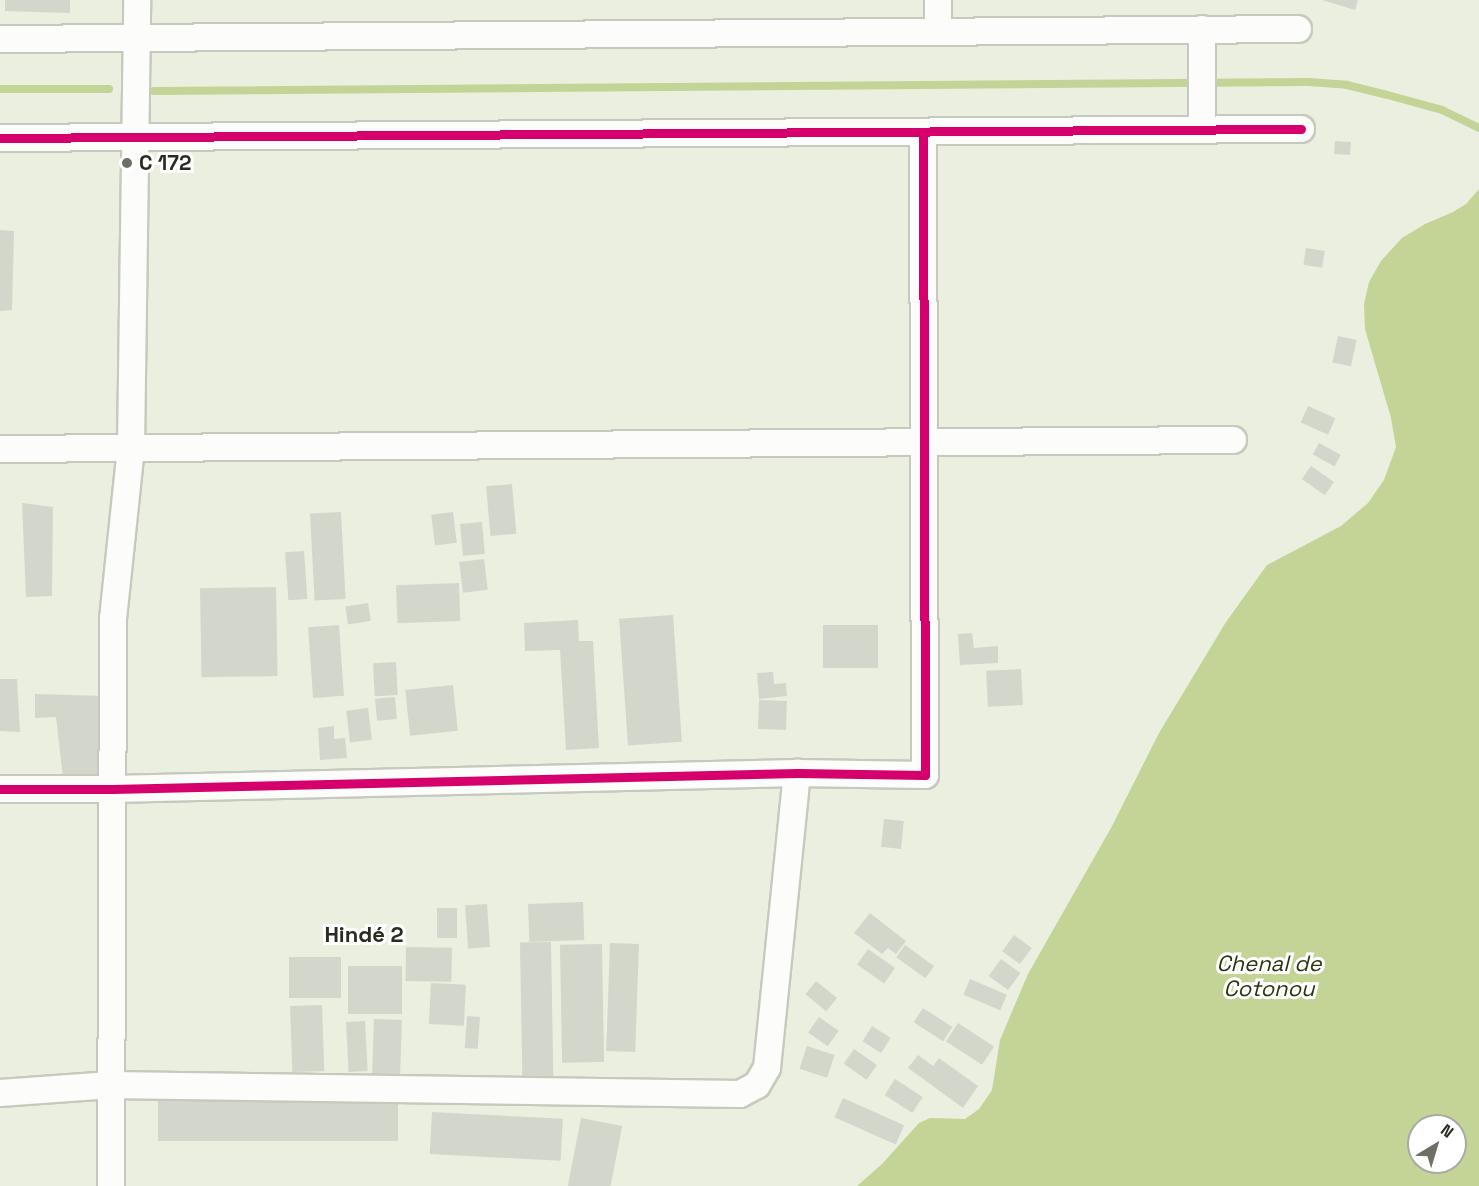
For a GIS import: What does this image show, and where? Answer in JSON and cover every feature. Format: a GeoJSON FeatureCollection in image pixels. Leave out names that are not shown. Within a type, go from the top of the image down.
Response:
{"type":"FeatureCollection","features":[{"type":"Feature","properties":{"kind":"street"},"geometry":{"type":"LineString","coordinates":[[111,1186],[113,619],[131,448],[137,137],[137,0]]}},
{"type":"Feature","properties":{"kind":"street"},"geometry":{"type":"LineString","coordinates":[[938,0],[938,31]]}},
{"type":"Feature","properties":{"kind":"street"},"geometry":{"type":"LineString","coordinates":[[1202,29],[1202,118]]}},
{"type":"Feature","properties":{"kind":"street"},"geometry":{"type":"LineString","coordinates":[[0,39],[1298,29]]}},
{"type":"Feature","properties":{"kind":"street"},"geometry":{"type":"LineString","coordinates":[[0,138],[923,132],[1202,118],[1301,129]]}},
{"type":"Feature","properties":{"kind":"street"},"geometry":{"type":"LineString","coordinates":[[0,789],[112,789],[797,773],[925,774],[923,132]]}},
{"type":"Feature","properties":{"kind":"street"},"geometry":{"type":"LineString","coordinates":[[0,449],[1233,440]]}},
{"type":"Feature","properties":{"kind":"street"},"geometry":{"type":"LineString","coordinates":[[0,1093],[111,1085],[740,1094],[757,1085],[767,1068],[797,773]]}},
{"type":"Feature","properties":{"kind":"water","name":"Chenal de Cotonou"},"geometry":{"type":"Polygon","coordinates":[[[1479,189],[1479,1186],[857,1186],[882,1164],[919,1123],[930,1118],[965,1119],[979,1109],[992,1090],[1000,1040],[1028,974],[1111,828],[1159,733],[1226,622],[1267,565],[1341,526],[1368,503],[1384,480],[1396,447],[1391,418],[1365,329],[1364,304],[1369,282],[1381,261],[1402,238],[1425,224],[1466,204],[1479,189]]]}},
{"type":"Feature","properties":{"kind":"building"},"geometry":{"type":"Polygon","coordinates":[[[5,0],[70,0],[70,13],[5,11],[5,0]]]}},
{"type":"Feature","properties":{"kind":"building"},"geometry":{"type":"Polygon","coordinates":[[[1322,0],[1358,0],[1355,10],[1322,0]]]}},
{"type":"Feature","properties":{"kind":"building"},"geometry":{"type":"Polygon","coordinates":[[[1335,141],[1351,142],[1350,155],[1334,154],[1335,141]]]}},
{"type":"Feature","properties":{"kind":"building"},"geometry":{"type":"Polygon","coordinates":[[[0,230],[14,231],[12,310],[0,311],[0,230]]]}},
{"type":"Feature","properties":{"kind":"building"},"geometry":{"type":"Polygon","coordinates":[[[1306,248],[1325,251],[1322,268],[1303,265],[1306,248]]]}},
{"type":"Feature","properties":{"kind":"building"},"geometry":{"type":"Polygon","coordinates":[[[1338,336],[1357,340],[1351,366],[1332,362],[1338,336]]]}},
{"type":"Feature","properties":{"kind":"building"},"geometry":{"type":"Polygon","coordinates":[[[1308,406],[1335,418],[1328,435],[1301,422],[1308,406]]]}},
{"type":"Feature","properties":{"kind":"building"},"geometry":{"type":"Polygon","coordinates":[[[1319,443],[1341,455],[1335,466],[1313,454],[1319,443]]]}},
{"type":"Feature","properties":{"kind":"building"},"geometry":{"type":"Polygon","coordinates":[[[1311,466],[1334,482],[1325,495],[1302,479],[1311,466]]]}},
{"type":"Feature","properties":{"kind":"building"},"geometry":{"type":"Polygon","coordinates":[[[512,484],[516,534],[490,536],[486,486],[512,484]]]}},
{"type":"Feature","properties":{"kind":"building"},"geometry":{"type":"Polygon","coordinates":[[[22,503],[53,507],[52,596],[26,597],[22,503]]]}},
{"type":"Feature","properties":{"kind":"building"},"geometry":{"type":"Polygon","coordinates":[[[341,512],[346,599],[315,601],[310,514],[341,512]]]}},
{"type":"Feature","properties":{"kind":"building"},"geometry":{"type":"Polygon","coordinates":[[[453,512],[457,543],[435,545],[431,515],[453,512]]]}},
{"type":"Feature","properties":{"kind":"building"},"geometry":{"type":"Polygon","coordinates":[[[482,522],[485,554],[463,556],[460,524],[482,522]]]}},
{"type":"Feature","properties":{"kind":"building"},"geometry":{"type":"Polygon","coordinates":[[[304,551],[307,599],[288,600],[285,552],[304,551]]]}},
{"type":"Feature","properties":{"kind":"building"},"geometry":{"type":"Polygon","coordinates":[[[484,559],[488,590],[463,593],[459,562],[484,559]]]}},
{"type":"Feature","properties":{"kind":"building"},"geometry":{"type":"Polygon","coordinates":[[[459,583],[460,621],[397,623],[396,585],[459,583]]]}},
{"type":"Feature","properties":{"kind":"building"},"geometry":{"type":"Polygon","coordinates":[[[276,587],[278,676],[202,677],[200,588],[276,587]]]}},
{"type":"Feature","properties":{"kind":"building"},"geometry":{"type":"Polygon","coordinates":[[[368,603],[371,621],[348,624],[345,607],[368,603]]]}},
{"type":"Feature","properties":{"kind":"building"},"geometry":{"type":"Polygon","coordinates":[[[673,615],[682,742],[628,745],[619,619],[673,615]]]}},
{"type":"Feature","properties":{"kind":"building"},"geometry":{"type":"Polygon","coordinates":[[[578,620],[579,641],[593,641],[599,748],[566,750],[560,650],[525,651],[524,623],[578,620]]]}},
{"type":"Feature","properties":{"kind":"building"},"geometry":{"type":"Polygon","coordinates":[[[339,625],[344,696],[313,698],[308,627],[339,625]]]}},
{"type":"Feature","properties":{"kind":"building"},"geometry":{"type":"Polygon","coordinates":[[[823,625],[878,625],[878,668],[823,668],[823,625]]]}},
{"type":"Feature","properties":{"kind":"building"},"geometry":{"type":"Polygon","coordinates":[[[972,633],[974,648],[998,646],[998,663],[960,665],[958,634],[972,633]]]}},
{"type":"Feature","properties":{"kind":"building"},"geometry":{"type":"Polygon","coordinates":[[[396,662],[398,695],[375,696],[373,663],[396,662]]]}},
{"type":"Feature","properties":{"kind":"building"},"geometry":{"type":"Polygon","coordinates":[[[1021,669],[1023,705],[988,707],[986,671],[1021,669]]]}},
{"type":"Feature","properties":{"kind":"building"},"geometry":{"type":"Polygon","coordinates":[[[773,672],[774,684],[786,683],[787,696],[759,699],[757,673],[773,672]]]}},
{"type":"Feature","properties":{"kind":"building"},"geometry":{"type":"Polygon","coordinates":[[[0,679],[17,679],[20,732],[0,731],[0,679]]]}},
{"type":"Feature","properties":{"kind":"building"},"geometry":{"type":"Polygon","coordinates":[[[453,685],[458,731],[410,736],[405,690],[453,685]]]}},
{"type":"Feature","properties":{"kind":"building"},"geometry":{"type":"Polygon","coordinates":[[[35,694],[104,696],[112,774],[63,777],[56,717],[35,718],[35,694]]]}},
{"type":"Feature","properties":{"kind":"building"},"geometry":{"type":"Polygon","coordinates":[[[395,697],[397,719],[377,721],[375,699],[395,697]]]}},
{"type":"Feature","properties":{"kind":"building"},"geometry":{"type":"Polygon","coordinates":[[[759,700],[787,701],[786,730],[758,729],[759,700]]]}},
{"type":"Feature","properties":{"kind":"building"},"geometry":{"type":"Polygon","coordinates":[[[368,708],[372,740],[350,742],[346,711],[368,708]]]}},
{"type":"Feature","properties":{"kind":"building"},"geometry":{"type":"Polygon","coordinates":[[[334,726],[334,739],[345,738],[347,758],[320,760],[318,728],[334,726]]]}},
{"type":"Feature","properties":{"kind":"building"},"geometry":{"type":"Polygon","coordinates":[[[884,819],[904,821],[901,849],[881,847],[884,819]]]}},
{"type":"Feature","properties":{"kind":"building"},"geometry":{"type":"Polygon","coordinates":[[[583,902],[584,940],[529,942],[528,904],[583,902]]]}},
{"type":"Feature","properties":{"kind":"building"},"geometry":{"type":"Polygon","coordinates":[[[487,904],[490,947],[468,948],[465,906],[487,904]]]}},
{"type":"Feature","properties":{"kind":"building"},"geometry":{"type":"Polygon","coordinates":[[[437,908],[457,908],[457,938],[437,938],[437,908]]]}},
{"type":"Feature","properties":{"kind":"building"},"geometry":{"type":"Polygon","coordinates":[[[870,913],[906,941],[896,954],[888,948],[882,954],[854,933],[870,913]]]}},
{"type":"Feature","properties":{"kind":"building"},"geometry":{"type":"Polygon","coordinates":[[[1014,935],[1032,948],[1020,964],[1002,951],[1014,935]]]}},
{"type":"Feature","properties":{"kind":"building"},"geometry":{"type":"Polygon","coordinates":[[[551,942],[553,1078],[522,1079],[520,943],[551,942]]]}},
{"type":"Feature","properties":{"kind":"building"},"geometry":{"type":"Polygon","coordinates":[[[610,943],[639,944],[635,1052],[606,1051],[610,943]]]}},
{"type":"Feature","properties":{"kind":"building"},"geometry":{"type":"Polygon","coordinates":[[[602,944],[604,1062],[562,1063],[560,945],[602,944]]]}},
{"type":"Feature","properties":{"kind":"building"},"geometry":{"type":"Polygon","coordinates":[[[905,945],[934,966],[925,978],[896,957],[905,945]]]}},
{"type":"Feature","properties":{"kind":"building"},"geometry":{"type":"Polygon","coordinates":[[[406,947],[452,948],[451,982],[405,981],[406,947]]]}},
{"type":"Feature","properties":{"kind":"building"},"geometry":{"type":"Polygon","coordinates":[[[868,949],[895,968],[884,983],[857,965],[868,949]]]}},
{"type":"Feature","properties":{"kind":"building"},"geometry":{"type":"Polygon","coordinates":[[[289,957],[341,957],[341,998],[289,998],[289,957]]]}},
{"type":"Feature","properties":{"kind":"building"},"geometry":{"type":"Polygon","coordinates":[[[1001,959],[1020,973],[1008,990],[989,976],[1001,959]]]}},
{"type":"Feature","properties":{"kind":"building"},"geometry":{"type":"Polygon","coordinates":[[[348,966],[402,966],[402,1014],[348,1014],[348,966]]]}},
{"type":"Feature","properties":{"kind":"building"},"geometry":{"type":"Polygon","coordinates":[[[970,979],[1007,995],[1000,1010],[963,995],[970,979]]]}},
{"type":"Feature","properties":{"kind":"building"},"geometry":{"type":"Polygon","coordinates":[[[816,981],[837,998],[826,1011],[805,994],[816,981]]]}},
{"type":"Feature","properties":{"kind":"building"},"geometry":{"type":"Polygon","coordinates":[[[431,983],[466,985],[464,1026],[429,1024],[431,983]]]}},
{"type":"Feature","properties":{"kind":"building"},"geometry":{"type":"Polygon","coordinates":[[[322,1005],[324,1071],[292,1072],[290,1006],[322,1005]]]}},
{"type":"Feature","properties":{"kind":"building"},"geometry":{"type":"Polygon","coordinates":[[[923,1008],[952,1027],[943,1041],[914,1022],[923,1008]]]}},
{"type":"Feature","properties":{"kind":"building"},"geometry":{"type":"Polygon","coordinates":[[[467,1016],[480,1017],[478,1049],[465,1048],[467,1016]]]}},
{"type":"Feature","properties":{"kind":"building"},"geometry":{"type":"Polygon","coordinates":[[[819,1017],[839,1031],[828,1046],[808,1033],[819,1017]]]}},
{"type":"Feature","properties":{"kind":"building"},"geometry":{"type":"Polygon","coordinates":[[[374,1019],[402,1020],[400,1082],[372,1081],[374,1019]]]}},
{"type":"Feature","properties":{"kind":"building"},"geometry":{"type":"Polygon","coordinates":[[[365,1021],[368,1071],[349,1072],[346,1022],[365,1021]]]}},
{"type":"Feature","properties":{"kind":"building"},"geometry":{"type":"Polygon","coordinates":[[[958,1023],[994,1046],[982,1065],[946,1041],[958,1023]]]}},
{"type":"Feature","properties":{"kind":"building"},"geometry":{"type":"Polygon","coordinates":[[[872,1026],[891,1038],[881,1053],[862,1041],[872,1026]]]}},
{"type":"Feature","properties":{"kind":"building"},"geometry":{"type":"Polygon","coordinates":[[[807,1046],[835,1055],[827,1078],[800,1069],[807,1046]]]}},
{"type":"Feature","properties":{"kind":"building"},"geometry":{"type":"Polygon","coordinates":[[[854,1049],[877,1065],[867,1080],[844,1064],[854,1049]]]}},
{"type":"Feature","properties":{"kind":"building"},"geometry":{"type":"Polygon","coordinates":[[[918,1055],[933,1066],[939,1058],[978,1086],[963,1108],[908,1068],[918,1055]]]}},
{"type":"Feature","properties":{"kind":"building"},"geometry":{"type":"Polygon","coordinates":[[[895,1079],[923,1097],[912,1113],[885,1095],[895,1079]]]}},
{"type":"Feature","properties":{"kind":"building"},"geometry":{"type":"Polygon","coordinates":[[[158,1097],[398,1097],[398,1141],[158,1141],[158,1097]]]}},
{"type":"Feature","properties":{"kind":"building"},"geometry":{"type":"Polygon","coordinates":[[[843,1098],[904,1125],[896,1144],[834,1117],[843,1098]]]}},
{"type":"Feature","properties":{"kind":"building"},"geometry":{"type":"Polygon","coordinates":[[[432,1112],[563,1119],[561,1161],[430,1154],[432,1112]]]}},
{"type":"Feature","properties":{"kind":"building"},"geometry":{"type":"Polygon","coordinates":[[[581,1118],[622,1126],[611,1186],[568,1186],[581,1118]]]}},
{"type":"Feature","properties":{"kind":"waterway"},"geometry":{"type":"LineString","coordinates":[[154,91],[1308,82],[1347,85],[1384,94],[1442,110],[1479,128]]}},
{"type":"Feature","properties":{"kind":"waterway"},"geometry":{"type":"LineString","coordinates":[[0,89],[109,89]]}},
{"type":"Feature","properties":{"kind":"cycle path"},"geometry":{"type":"LineString","coordinates":[[0,138],[1301,129]]}},
{"type":"Feature","properties":{"kind":"cycle path"},"geometry":{"type":"LineString","coordinates":[[0,789],[112,789],[797,773],[925,775],[923,132]]}},
{"type":"Feature","properties":{"kind":"place","name":"C 172"},"geometry":{"type":"Point","coordinates":[127,163]}},
{"type":"Feature","properties":{"kind":"district","name":"Hindé 2"},"geometry":{"type":"Point","coordinates":[364,935]}}]}
